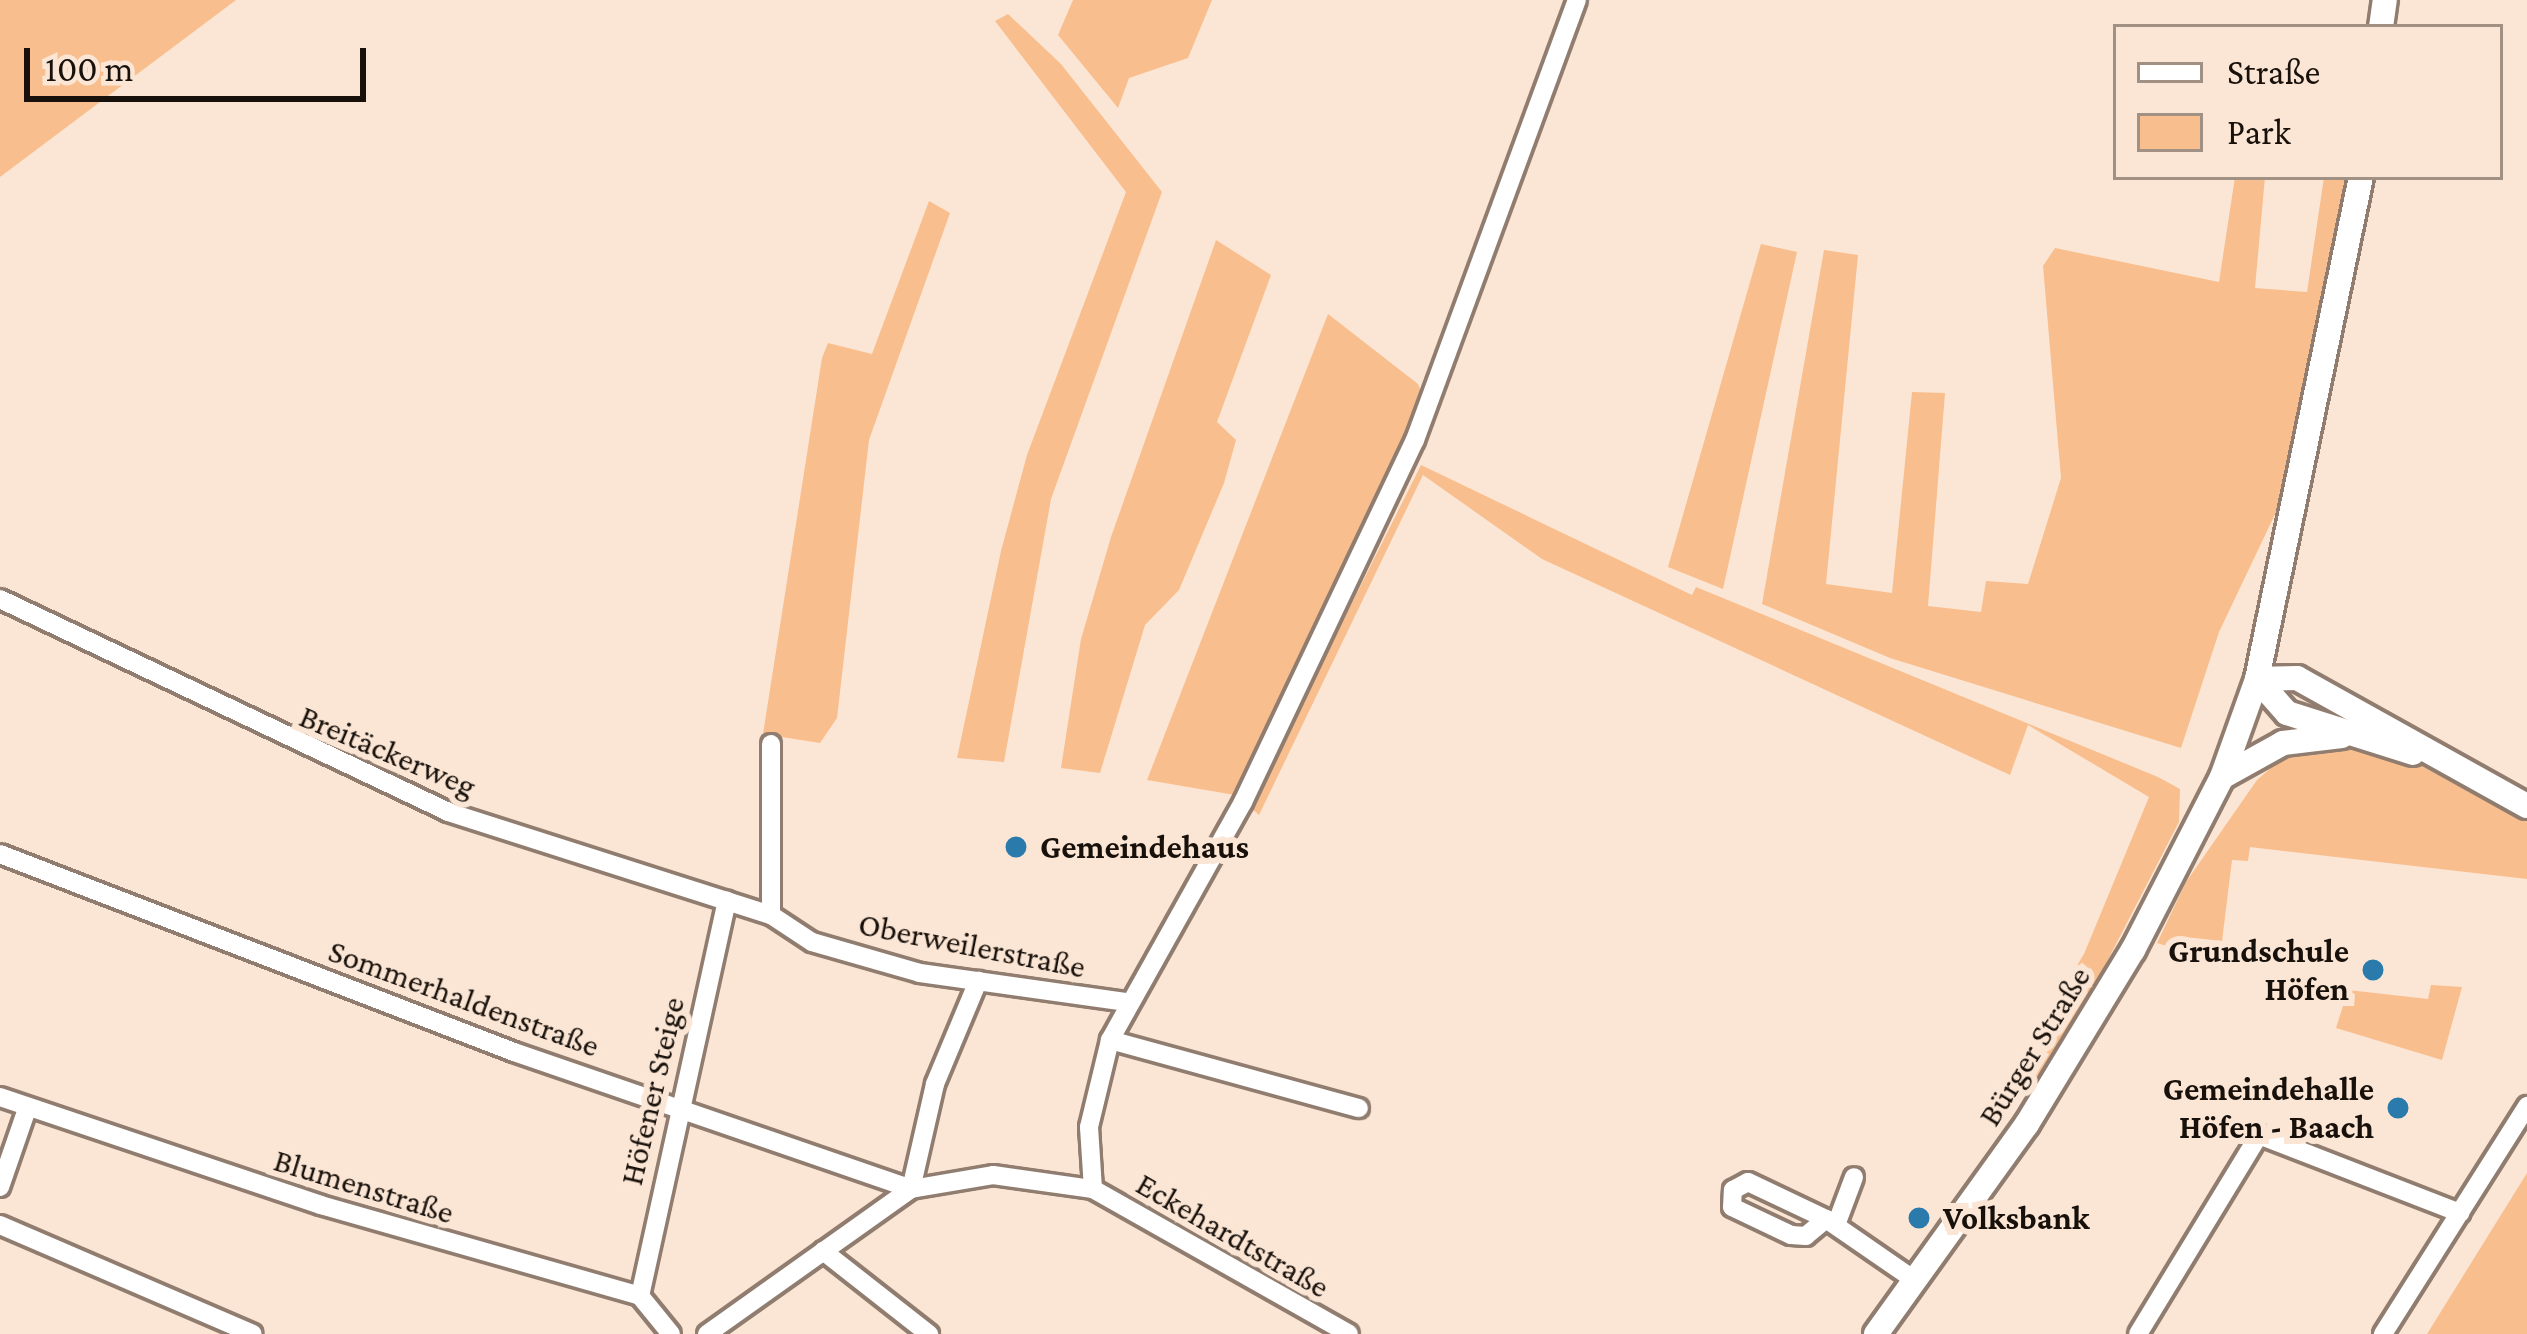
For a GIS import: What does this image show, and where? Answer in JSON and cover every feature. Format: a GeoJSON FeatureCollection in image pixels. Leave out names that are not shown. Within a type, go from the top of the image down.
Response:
{"type":"FeatureCollection","features":[{"type":"Feature","properties":{"kind":"street","name":"Eckehardtstraße"},"geometry":{"type":"LineString","coordinates":[[1349,1334],[1093,1189],[1089,1127],[1110,1040],[1127,1002],[1181,919],[1415,440],[1577,0]]}},
{"type":"Feature","properties":{"kind":"street","name":"Bürger Straße"},"geometry":{"type":"LineString","coordinates":[[1876,1334],[2092,1018],[2222,777],[2257,679],[2360,180]]}},
{"type":"Feature","properties":{"kind":"street","name":"Breitäckerweg"},"geometry":{"type":"LineString","coordinates":[[0,599],[448,812],[771,915]]}},
{"type":"Feature","properties":{"kind":"street"},"geometry":{"type":"LineString","coordinates":[[2257,679],[2297,678],[2527,806]]}},
{"type":"Feature","properties":{"kind":"street"},"geometry":{"type":"LineString","coordinates":[[2257,679],[2288,713],[2450,765]]}},
{"type":"Feature","properties":{"kind":"street"},"geometry":{"type":"LineString","coordinates":[[2222,777],[2282,742],[2333,735],[2378,742]]}},
{"type":"Feature","properties":{"kind":"street"},"geometry":{"type":"LineString","coordinates":[[771,744],[771,915]]}},
{"type":"Feature","properties":{"kind":"street","name":"Sommerhaldenstraße"},"geometry":{"type":"LineString","coordinates":[[0,854],[679,1108],[911,1189]]}},
{"type":"Feature","properties":{"kind":"street","name":"Höfener Steige"},"geometry":{"type":"LineString","coordinates":[[640,1296],[728,900]]}},
{"type":"Feature","properties":{"kind":"street","name":"Oberweilerstraße"},"geometry":{"type":"LineString","coordinates":[[771,915],[812,942],[860,958],[1127,1002]]}},
{"type":"Feature","properties":{"kind":"street"},"geometry":{"type":"LineString","coordinates":[[911,1189],[935,1084],[978,981]]}},
{"type":"Feature","properties":{"kind":"street"},"geometry":{"type":"LineString","coordinates":[[1110,1040],[1359,1108]]}},
{"type":"Feature","properties":{"kind":"street","name":"Blumenstraße"},"geometry":{"type":"LineString","coordinates":[[0,1097],[344,1212],[640,1296]]}},
{"type":"Feature","properties":{"kind":"street"},"geometry":{"type":"LineString","coordinates":[[2383,1334],[2527,1106]]}},
{"type":"Feature","properties":{"kind":"street"},"geometry":{"type":"LineString","coordinates":[[0,1187],[27,1108]]}},
{"type":"Feature","properties":{"kind":"street"},"geometry":{"type":"LineString","coordinates":[[2138,1334],[2259,1136],[2460,1213]]}},
{"type":"Feature","properties":{"kind":"street"},"geometry":{"type":"LineString","coordinates":[[707,1334],[911,1189],[993,1175],[1093,1189]]}},
{"type":"Feature","properties":{"kind":"street"},"geometry":{"type":"LineString","coordinates":[[1854,1177],[1831,1222],[1806,1236],[1791,1235],[1732,1207],[1732,1190],[1748,1182],[1831,1222],[1916,1281]]}},
{"type":"Feature","properties":{"kind":"street"},"geometry":{"type":"LineString","coordinates":[[0,1225],[253,1334]]}},
{"type":"Feature","properties":{"kind":"street"},"geometry":{"type":"LineString","coordinates":[[823,1251],[929,1334]]}},
{"type":"Feature","properties":{"kind":"street"},"geometry":{"type":"LineString","coordinates":[[640,1296],[671,1334]]}},
{"type":"Feature","properties":{"kind":"green space"},"geometry":{"type":"Polygon","coordinates":[[[0,0],[236,0],[0,177],[0,0]]]}},
{"type":"Feature","properties":{"kind":"green space"},"geometry":{"type":"Polygon","coordinates":[[[1073,0],[1212,0],[1188,58],[1129,78],[1118,108],[1058,35],[1073,0]]]}},
{"type":"Feature","properties":{"kind":"green space"},"geometry":{"type":"Polygon","coordinates":[[[1008,14],[1061,64],[1162,192],[1051,499],[1004,762],[957,758],[1001,551],[1027,455],[1126,192],[995,21],[1008,14]]]}},
{"type":"Feature","properties":{"kind":"green space"},"geometry":{"type":"Polygon","coordinates":[[[2235,180],[2265,180],[2255,288],[2307,292],[2324,180],[2344,180],[2287,489],[2219,632],[2181,748],[1890,658],[1762,604],[1824,250],[1858,255],[1826,584],[1892,593],[1912,392],[1945,393],[1928,606],[1981,612],[1986,581],[2028,584],[2061,478],[2043,266],[2055,248],[2219,282],[2235,180]]]}},
{"type":"Feature","properties":{"kind":"green space"},"geometry":{"type":"Polygon","coordinates":[[[929,201],[950,213],[869,440],[837,718],[820,743],[763,734],[822,358],[828,343],[872,354],[929,201]]]}},
{"type":"Feature","properties":{"kind":"green space"},"geometry":{"type":"Polygon","coordinates":[[[1216,240],[1271,275],[1217,422],[1236,440],[1224,483],[1179,590],[1145,625],[1100,773],[1061,768],[1081,639],[1111,537],[1216,240]]]}},
{"type":"Feature","properties":{"kind":"green space"},"geometry":{"type":"Polygon","coordinates":[[[1761,244],[1797,252],[1723,589],[1668,567],[1761,244]]]}},
{"type":"Feature","properties":{"kind":"green space"},"geometry":{"type":"Polygon","coordinates":[[[1328,314],[1418,384],[1425,401],[1235,795],[1147,780],[1328,314]]]}},
{"type":"Feature","properties":{"kind":"green space"},"geometry":{"type":"Polygon","coordinates":[[[1421,465],[1692,595],[1696,587],[2158,777],[2180,789],[2179,822],[2048,1076],[2020,1079],[1990,1107],[2084,954],[2149,797],[2028,725],[2010,775],[1542,559],[1423,475],[1259,815],[1250,807],[1421,465]]]}},
{"type":"Feature","properties":{"kind":"green space"},"geometry":{"type":"Polygon","coordinates":[[[2345,742],[2422,766],[2527,821],[2527,879],[2250,847],[2248,861],[2232,860],[2222,941],[2185,937],[2182,951],[2157,943],[2186,882],[2257,780],[2280,760],[2345,742]]]}},
{"type":"Feature","properties":{"kind":"green space"},"geometry":{"type":"Polygon","coordinates":[[[2431,985],[2462,987],[2442,1060],[2336,1028],[2348,990],[2428,999],[2431,985]]]}},
{"type":"Feature","properties":{"kind":"green space"},"geometry":{"type":"Polygon","coordinates":[[[2527,1173],[2527,1334],[2427,1334],[2527,1173]]]}},
{"type":"Feature","properties":{"kind":"place","name":"Gemeindehaus"},"geometry":{"type":"Point","coordinates":[1016,847]}},
{"type":"Feature","properties":{"kind":"place","name":"Grundschule Höfen"},"geometry":{"type":"Point","coordinates":[2373,970]}},
{"type":"Feature","properties":{"kind":"place","name":"Gemeindehalle Höfen - Baach"},"geometry":{"type":"Point","coordinates":[2398,1108]}},
{"type":"Feature","properties":{"kind":"place","name":"Volksbank"},"geometry":{"type":"Point","coordinates":[1919,1218]}}]}
